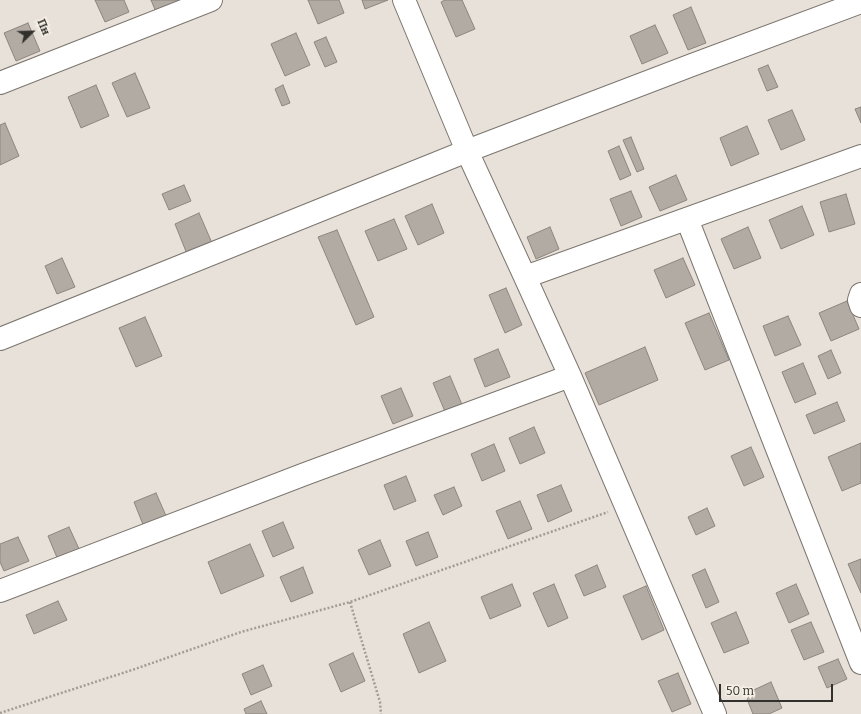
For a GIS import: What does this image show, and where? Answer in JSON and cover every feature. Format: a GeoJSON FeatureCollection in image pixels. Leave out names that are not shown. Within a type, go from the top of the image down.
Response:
{"type":"FeatureCollection","features":[{"type":"Feature","properties":{"kind":"street"},"geometry":{"type":"LineString","coordinates":[[0,83],[211,0]]}},
{"type":"Feature","properties":{"kind":"street"},"geometry":{"type":"LineString","coordinates":[[404,0],[467,152],[570,376],[715,714]]}},
{"type":"Feature","properties":{"kind":"street"},"geometry":{"type":"LineString","coordinates":[[0,339],[467,152],[692,65],[861,2]]}},
{"type":"Feature","properties":{"kind":"street"},"geometry":{"type":"LineString","coordinates":[[525,277],[861,156]]}},
{"type":"Feature","properties":{"kind":"street"},"geometry":{"type":"LineString","coordinates":[[687,219],[861,663]]}},
{"type":"Feature","properties":{"kind":"street"},"geometry":{"type":"LineString","coordinates":[[861,294],[859,300],[861,306]]}},
{"type":"Feature","properties":{"kind":"street"},"geometry":{"type":"LineString","coordinates":[[0,591],[305,474],[570,376]]}},
{"type":"Feature","properties":{"kind":"path"},"geometry":{"type":"LineString","coordinates":[[0,713],[135,669],[241,632],[350,602],[626,506]]}},
{"type":"Feature","properties":{"kind":"path"},"geometry":{"type":"LineString","coordinates":[[350,602],[380,702],[381,714]]}},
{"type":"Feature","properties":{"kind":"building"},"geometry":{"type":"Polygon","coordinates":[[[95,0],[124,0],[129,12],[105,22],[95,0]]]}},
{"type":"Feature","properties":{"kind":"building"},"geometry":{"type":"Polygon","coordinates":[[[151,0],[178,0],[179,2],[156,12],[151,0]]]}},
{"type":"Feature","properties":{"kind":"building"},"geometry":{"type":"Polygon","coordinates":[[[308,0],[339,0],[344,13],[318,24],[308,0]]]}},
{"type":"Feature","properties":{"kind":"building"},"geometry":{"type":"Polygon","coordinates":[[[362,0],[388,0],[365,9],[362,0]]]}},
{"type":"Feature","properties":{"kind":"building"},"geometry":{"type":"Polygon","coordinates":[[[445,0],[462,0],[475,29],[456,37],[441,2],[445,0]]]}},
{"type":"Feature","properties":{"kind":"building"},"geometry":{"type":"Polygon","coordinates":[[[691,7],[706,43],[688,50],[673,15],[691,7]]]}},
{"type":"Feature","properties":{"kind":"building"},"geometry":{"type":"Polygon","coordinates":[[[28,23],[40,51],[16,61],[4,33],[28,23]]]}},
{"type":"Feature","properties":{"kind":"building"},"geometry":{"type":"Polygon","coordinates":[[[655,25],[668,53],[642,64],[630,36],[655,25]]]}},
{"type":"Feature","properties":{"kind":"building"},"geometry":{"type":"Polygon","coordinates":[[[296,33],[310,65],[285,76],[271,44],[296,33]]]}},
{"type":"Feature","properties":{"kind":"building"},"geometry":{"type":"Polygon","coordinates":[[[326,37],[337,62],[325,67],[314,42],[326,37]]]}},
{"type":"Feature","properties":{"kind":"building"},"geometry":{"type":"Polygon","coordinates":[[[768,65],[778,87],[767,91],[758,69],[768,65]]]}},
{"type":"Feature","properties":{"kind":"building"},"geometry":{"type":"Polygon","coordinates":[[[135,73],[150,108],[127,117],[112,83],[135,73]]]}},
{"type":"Feature","properties":{"kind":"building"},"geometry":{"type":"Polygon","coordinates":[[[96,85],[109,116],[81,128],[68,97],[96,85]]]}},
{"type":"Feature","properties":{"kind":"building"},"geometry":{"type":"Polygon","coordinates":[[[283,85],[290,103],[282,106],[275,89],[283,85]]]}},
{"type":"Feature","properties":{"kind":"building"},"geometry":{"type":"Polygon","coordinates":[[[861,107],[861,123],[855,109],[861,107]]]}},
{"type":"Feature","properties":{"kind":"building"},"geometry":{"type":"Polygon","coordinates":[[[792,110],[805,140],[781,150],[768,120],[792,110]]]}},
{"type":"Feature","properties":{"kind":"building"},"geometry":{"type":"Polygon","coordinates":[[[5,123],[19,156],[0,165],[0,125],[5,123]]]}},
{"type":"Feature","properties":{"kind":"building"},"geometry":{"type":"Polygon","coordinates":[[[747,126],[759,154],[731,166],[720,138],[747,126]]]}},
{"type":"Feature","properties":{"kind":"building"},"geometry":{"type":"Polygon","coordinates":[[[631,137],[644,169],[637,172],[623,140],[631,137]]]}},
{"type":"Feature","properties":{"kind":"building"},"geometry":{"type":"Polygon","coordinates":[[[619,146],[631,175],[620,180],[608,151],[619,146]]]}},
{"type":"Feature","properties":{"kind":"building"},"geometry":{"type":"Polygon","coordinates":[[[676,175],[687,200],[660,211],[649,187],[676,175]]]}},
{"type":"Feature","properties":{"kind":"building"},"geometry":{"type":"Polygon","coordinates":[[[184,185],[191,201],[169,210],[162,194],[184,185]]]}},
{"type":"Feature","properties":{"kind":"building"},"geometry":{"type":"Polygon","coordinates":[[[631,191],[642,217],[621,226],[610,199],[631,191]]]}},
{"type":"Feature","properties":{"kind":"building"},"geometry":{"type":"Polygon","coordinates":[[[846,194],[855,224],[829,232],[820,202],[846,194]]]}},
{"type":"Feature","properties":{"kind":"building"},"geometry":{"type":"Polygon","coordinates":[[[432,204],[444,233],[418,245],[405,216],[432,204]]]}},
{"type":"Feature","properties":{"kind":"building"},"geometry":{"type":"Polygon","coordinates":[[[802,206],[814,235],[781,249],[769,220],[802,206]]]}},
{"type":"Feature","properties":{"kind":"building"},"geometry":{"type":"Polygon","coordinates":[[[199,213],[212,243],[187,254],[175,224],[199,213]]]}},
{"type":"Feature","properties":{"kind":"building"},"geometry":{"type":"Polygon","coordinates":[[[394,219],[407,249],[378,261],[365,231],[394,219]]]}},
{"type":"Feature","properties":{"kind":"building"},"geometry":{"type":"Polygon","coordinates":[[[550,227],[559,249],[536,259],[527,237],[550,227]]]}},
{"type":"Feature","properties":{"kind":"building"},"geometry":{"type":"Polygon","coordinates":[[[748,227],[761,258],[734,269],[721,239],[748,227]]]}},
{"type":"Feature","properties":{"kind":"building"},"geometry":{"type":"Polygon","coordinates":[[[337,230],[374,317],[356,325],[318,237],[337,230]]]}},
{"type":"Feature","properties":{"kind":"building"},"geometry":{"type":"Polygon","coordinates":[[[62,258],[75,287],[57,294],[45,266],[62,258]]]}},
{"type":"Feature","properties":{"kind":"building"},"geometry":{"type":"Polygon","coordinates":[[[683,258],[695,285],[666,298],[654,270],[683,258]]]}},
{"type":"Feature","properties":{"kind":"building"},"geometry":{"type":"Polygon","coordinates":[[[506,288],[522,325],[505,333],[489,295],[506,288]]]}},
{"type":"Feature","properties":{"kind":"building"},"geometry":{"type":"Polygon","coordinates":[[[847,301],[859,329],[831,341],[819,313],[847,301]]]}},
{"type":"Feature","properties":{"kind":"building"},"geometry":{"type":"Polygon","coordinates":[[[709,313],[729,360],[705,370],[685,323],[709,313]]]}},
{"type":"Feature","properties":{"kind":"building"},"geometry":{"type":"Polygon","coordinates":[[[788,316],[801,345],[775,356],[763,326],[788,316]]]}},
{"type":"Feature","properties":{"kind":"building"},"geometry":{"type":"Polygon","coordinates":[[[145,317],[162,356],[136,367],[119,328],[145,317]]]}},
{"type":"Feature","properties":{"kind":"building"},"geometry":{"type":"Polygon","coordinates":[[[645,347],[658,380],[599,405],[585,373],[645,347]]]}},
{"type":"Feature","properties":{"kind":"building"},"geometry":{"type":"Polygon","coordinates":[[[498,349],[510,377],[485,387],[474,359],[498,349]]]}},
{"type":"Feature","properties":{"kind":"building"},"geometry":{"type":"Polygon","coordinates":[[[831,350],[841,373],[828,379],[818,356],[831,350]]]}},
{"type":"Feature","properties":{"kind":"building"},"geometry":{"type":"Polygon","coordinates":[[[803,363],[816,394],[795,403],[782,372],[803,363]]]}},
{"type":"Feature","properties":{"kind":"building"},"geometry":{"type":"Polygon","coordinates":[[[450,376],[463,407],[446,414],[433,383],[450,376]]]}},
{"type":"Feature","properties":{"kind":"building"},"geometry":{"type":"Polygon","coordinates":[[[401,388],[413,416],[393,424],[381,396],[401,388]]]}},
{"type":"Feature","properties":{"kind":"building"},"geometry":{"type":"Polygon","coordinates":[[[837,402],[845,421],[814,434],[806,415],[837,402]]]}},
{"type":"Feature","properties":{"kind":"building"},"geometry":{"type":"Polygon","coordinates":[[[534,427],[545,453],[520,464],[509,438],[534,427]]]}},
{"type":"Feature","properties":{"kind":"building"},"geometry":{"type":"Polygon","coordinates":[[[861,443],[861,483],[842,491],[828,457],[861,443]]]}},
{"type":"Feature","properties":{"kind":"building"},"geometry":{"type":"Polygon","coordinates":[[[494,444],[505,471],[482,481],[471,454],[494,444]]]}},
{"type":"Feature","properties":{"kind":"building"},"geometry":{"type":"Polygon","coordinates":[[[751,447],[764,477],[744,486],[731,456],[751,447]]]}},
{"type":"Feature","properties":{"kind":"building"},"geometry":{"type":"Polygon","coordinates":[[[406,476],[416,501],[394,510],[384,485],[406,476]]]}},
{"type":"Feature","properties":{"kind":"building"},"geometry":{"type":"Polygon","coordinates":[[[561,485],[572,511],[548,522],[537,495],[561,485]]]}},
{"type":"Feature","properties":{"kind":"building"},"geometry":{"type":"Polygon","coordinates":[[[454,487],[462,506],[443,515],[434,495],[454,487]]]}},
{"type":"Feature","properties":{"kind":"building"},"geometry":{"type":"Polygon","coordinates":[[[156,493],[167,518],[144,527],[134,502],[156,493]]]}},
{"type":"Feature","properties":{"kind":"building"},"geometry":{"type":"Polygon","coordinates":[[[520,501],[532,529],[508,539],[496,511],[520,501]]]}},
{"type":"Feature","properties":{"kind":"building"},"geometry":{"type":"Polygon","coordinates":[[[707,508],[715,526],[696,535],[688,517],[707,508]]]}},
{"type":"Feature","properties":{"kind":"building"},"geometry":{"type":"Polygon","coordinates":[[[283,522],[294,548],[273,557],[262,531],[283,522]]]}},
{"type":"Feature","properties":{"kind":"building"},"geometry":{"type":"Polygon","coordinates":[[[69,527],[80,551],[58,560],[48,536],[69,527]]]}},
{"type":"Feature","properties":{"kind":"building"},"geometry":{"type":"Polygon","coordinates":[[[428,532],[438,557],[416,566],[406,541],[428,532]]]}},
{"type":"Feature","properties":{"kind":"building"},"geometry":{"type":"Polygon","coordinates":[[[18,537],[29,561],[4,571],[0,562],[0,544],[18,537]]]}},
{"type":"Feature","properties":{"kind":"building"},"geometry":{"type":"Polygon","coordinates":[[[380,540],[391,566],[369,575],[358,550],[380,540]]]}},
{"type":"Feature","properties":{"kind":"building"},"geometry":{"type":"Polygon","coordinates":[[[250,544],[264,576],[221,594],[208,562],[250,544]]]}},
{"type":"Feature","properties":{"kind":"building"},"geometry":{"type":"Polygon","coordinates":[[[861,559],[861,593],[848,564],[861,559]]]}},
{"type":"Feature","properties":{"kind":"building"},"geometry":{"type":"Polygon","coordinates":[[[597,565],[606,587],[584,596],[575,575],[597,565]]]}},
{"type":"Feature","properties":{"kind":"building"},"geometry":{"type":"Polygon","coordinates":[[[303,567],[313,593],[291,602],[280,577],[303,567]]]}},
{"type":"Feature","properties":{"kind":"building"},"geometry":{"type":"Polygon","coordinates":[[[705,569],[719,602],[706,608],[692,575],[705,569]]]}},
{"type":"Feature","properties":{"kind":"building"},"geometry":{"type":"Polygon","coordinates":[[[512,584],[521,606],[490,619],[481,597],[512,584]]]}},
{"type":"Feature","properties":{"kind":"building"},"geometry":{"type":"Polygon","coordinates":[[[554,584],[568,618],[548,627],[533,593],[554,584]]]}},
{"type":"Feature","properties":{"kind":"building"},"geometry":{"type":"Polygon","coordinates":[[[796,584],[809,614],[789,623],[776,593],[796,584]]]}},
{"type":"Feature","properties":{"kind":"building"},"geometry":{"type":"Polygon","coordinates":[[[646,586],[664,630],[642,640],[623,596],[646,586]]]}},
{"type":"Feature","properties":{"kind":"building"},"geometry":{"type":"Polygon","coordinates":[[[58,601],[67,620],[34,634],[26,615],[58,601]]]}},
{"type":"Feature","properties":{"kind":"building"},"geometry":{"type":"Polygon","coordinates":[[[736,612],[749,643],[724,653],[711,623],[736,612]]]}},
{"type":"Feature","properties":{"kind":"building"},"geometry":{"type":"Polygon","coordinates":[[[429,622],[446,661],[419,673],[403,634],[429,622]]]}},
{"type":"Feature","properties":{"kind":"building"},"geometry":{"type":"Polygon","coordinates":[[[811,622],[824,652],[804,660],[791,630],[811,622]]]}},
{"type":"Feature","properties":{"kind":"building"},"geometry":{"type":"Polygon","coordinates":[[[353,653],[365,681],[341,692],[329,664],[353,653]]]}},
{"type":"Feature","properties":{"kind":"building"},"geometry":{"type":"Polygon","coordinates":[[[838,659],[847,679],[827,688],[818,667],[838,659]]]}},
{"type":"Feature","properties":{"kind":"building"},"geometry":{"type":"Polygon","coordinates":[[[263,665],[272,686],[251,695],[242,674],[263,665]]]}},
{"type":"Feature","properties":{"kind":"building"},"geometry":{"type":"Polygon","coordinates":[[[678,673],[691,704],[672,712],[658,681],[678,673]]]}},
{"type":"Feature","properties":{"kind":"building"},"geometry":{"type":"Polygon","coordinates":[[[771,682],[782,708],[769,714],[753,714],[745,694],[771,682]]]}},
{"type":"Feature","properties":{"kind":"building"},"geometry":{"type":"Polygon","coordinates":[[[261,701],[267,714],[246,714],[244,709],[261,701]]]}}]}
